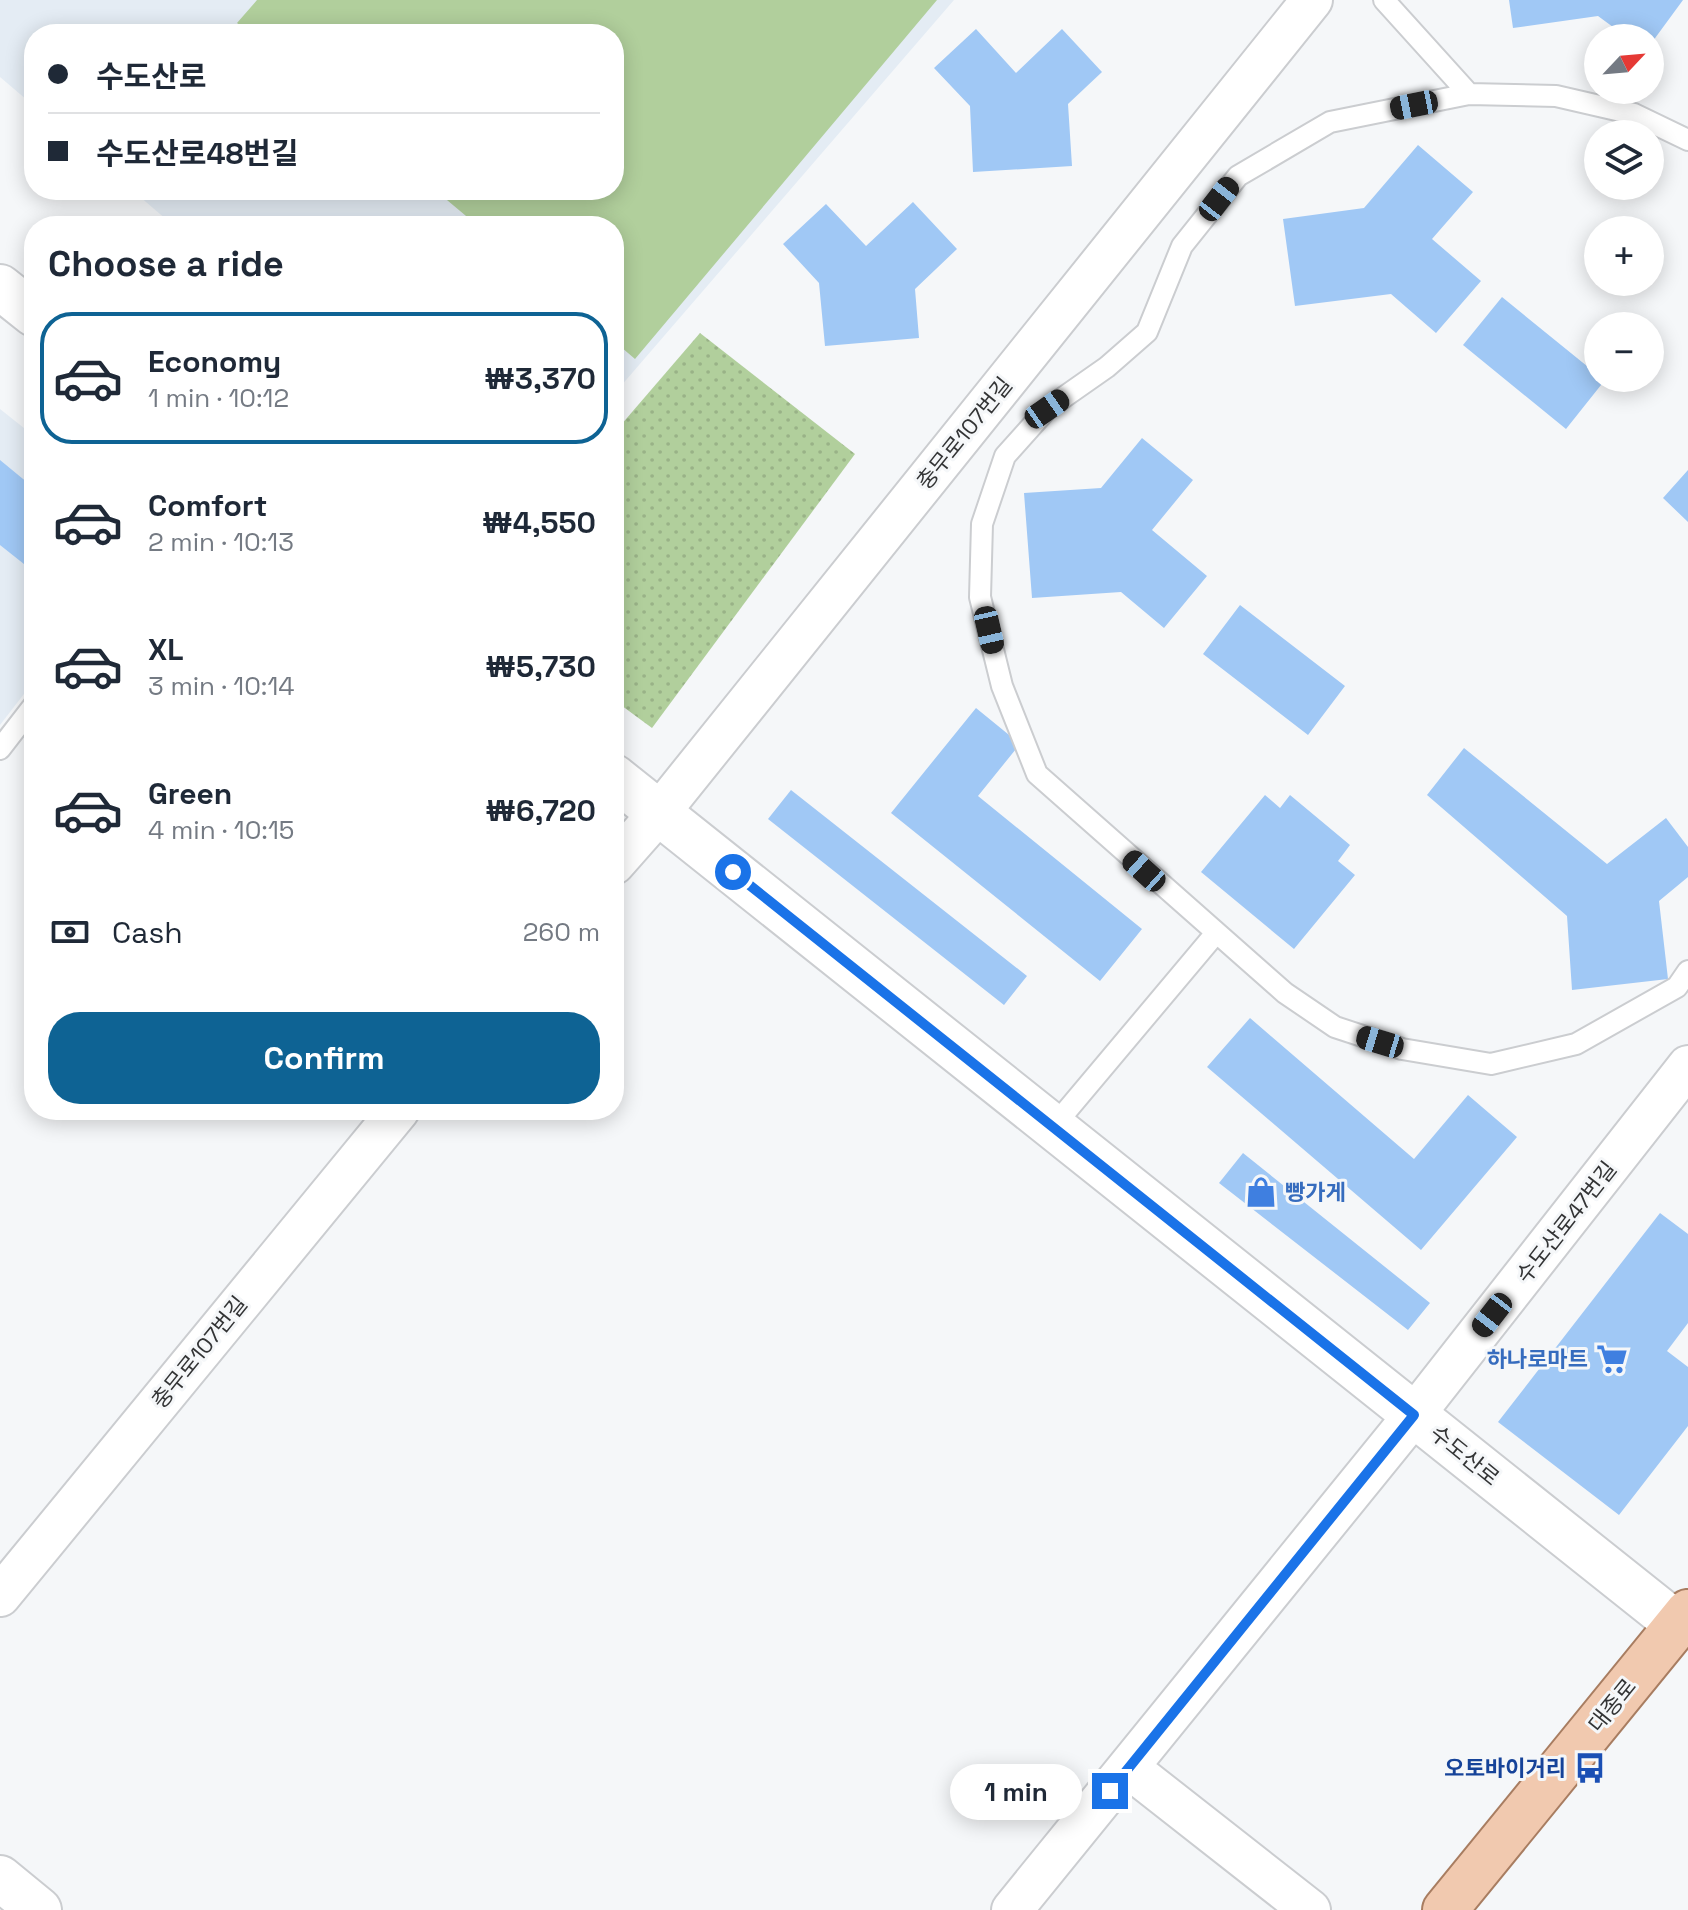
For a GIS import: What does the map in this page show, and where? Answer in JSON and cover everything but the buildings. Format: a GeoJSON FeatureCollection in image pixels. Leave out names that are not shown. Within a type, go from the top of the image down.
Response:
{"type":"FeatureCollection","features":[{"type":"Feature","properties":{"kind":"main road"},"geometry":{"type":"LineString","coordinates":[[0,287],[24,306]]}},
{"type":"Feature","properties":{"kind":"main road","name":"수도산로"},"geometry":{"type":"LineString","coordinates":[[624,785],[1414,1415],[1685,1623]]}},
{"type":"Feature","properties":{"kind":"main road","name":"대종로"},"geometry":{"type":"LineString","coordinates":[[1445,1910],[1685,1623]]}},
{"type":"Feature","properties":{"kind":"main road"},"geometry":{"type":"LineString","coordinates":[[0,1878],[39,1910]]}},
{"type":"Feature","properties":{"kind":"street","name":"충무로107번길"},"geometry":{"type":"LineString","coordinates":[[624,853],[1312,0]]}},
{"type":"Feature","properties":{"kind":"street","name":"수도산로47번길"},"geometry":{"type":"LineString","coordinates":[[1012,1910],[1414,1415],[1688,1066]]}},
{"type":"Feature","properties":{"kind":"street","name":"충무로107번길"},"geometry":{"type":"LineString","coordinates":[[0,1596],[390,1120]]}},
{"type":"Feature","properties":{"kind":"street"},"geometry":{"type":"LineString","coordinates":[[1129,1768],[1310,1910]]}},
{"type":"Feature","properties":{"kind":"lane"},"geometry":{"type":"LineString","coordinates":[[1384,0],[1469,94]]}},
{"type":"Feature","properties":{"kind":"lane"},"geometry":{"type":"LineString","coordinates":[[1688,140],[1634,114],[1556,96],[1469,94],[1330,122],[1238,176],[1182,246],[1147,332],[1107,367],[1047,409],[1005,456],[982,524],[980,597],[1002,686],[1037,774],[1285,993],[1335,1027],[1402,1049],[1491,1064],[1576,1044],[1677,987],[1688,971]]}},
{"type":"Feature","properties":{"kind":"lane"},"geometry":{"type":"LineString","coordinates":[[0,749],[24,718]]}},
{"type":"Feature","properties":{"kind":"lane"},"geometry":{"type":"LineString","coordinates":[[1053,1127],[1216,933]]}},
{"type":"Feature","properties":{"kind":"shaded area"},"geometry":{"type":"Polygon","coordinates":[[[0,0],[954,0],[624,382],[624,216],[162,216],[144,200],[624,200],[624,24],[24,24],[24,97],[0,77],[0,0]]]}},
{"type":"Feature","properties":{"kind":"shaded area"},"geometry":{"type":"Polygon","coordinates":[[[0,409],[24,428],[24,694],[0,725],[0,409]]]}},
{"type":"Feature","properties":{"kind":"green space"},"geometry":{"type":"Polygon","coordinates":[[[257,0],[937,0],[635,359],[624,350],[624,216],[466,216],[447,200],[624,200],[624,24],[237,23],[257,0]]]}},
{"type":"Feature","properties":{"kind":"green space"},"geometry":{"type":"Polygon","coordinates":[[[700,333],[855,454],[652,728],[624,707],[624,421],[700,333]]]}},
{"type":"Feature","properties":{"kind":"place","name":"빵가게"},"geometry":{"type":"Point","coordinates":[1261,1192]}},
{"type":"Feature","properties":{"kind":"place","name":"하나로마트"},"geometry":{"type":"Point","coordinates":[1612,1359]}},
{"type":"Feature","properties":{"kind":"place","name":"오토바이거리"},"geometry":{"type":"Point","coordinates":[1590,1768]}},
{"type":"Feature","properties":{"kind":"route"},"geometry":{"type":"LineString","coordinates":[[733,872],[1414,1415],[1110,1791]]}}]}
